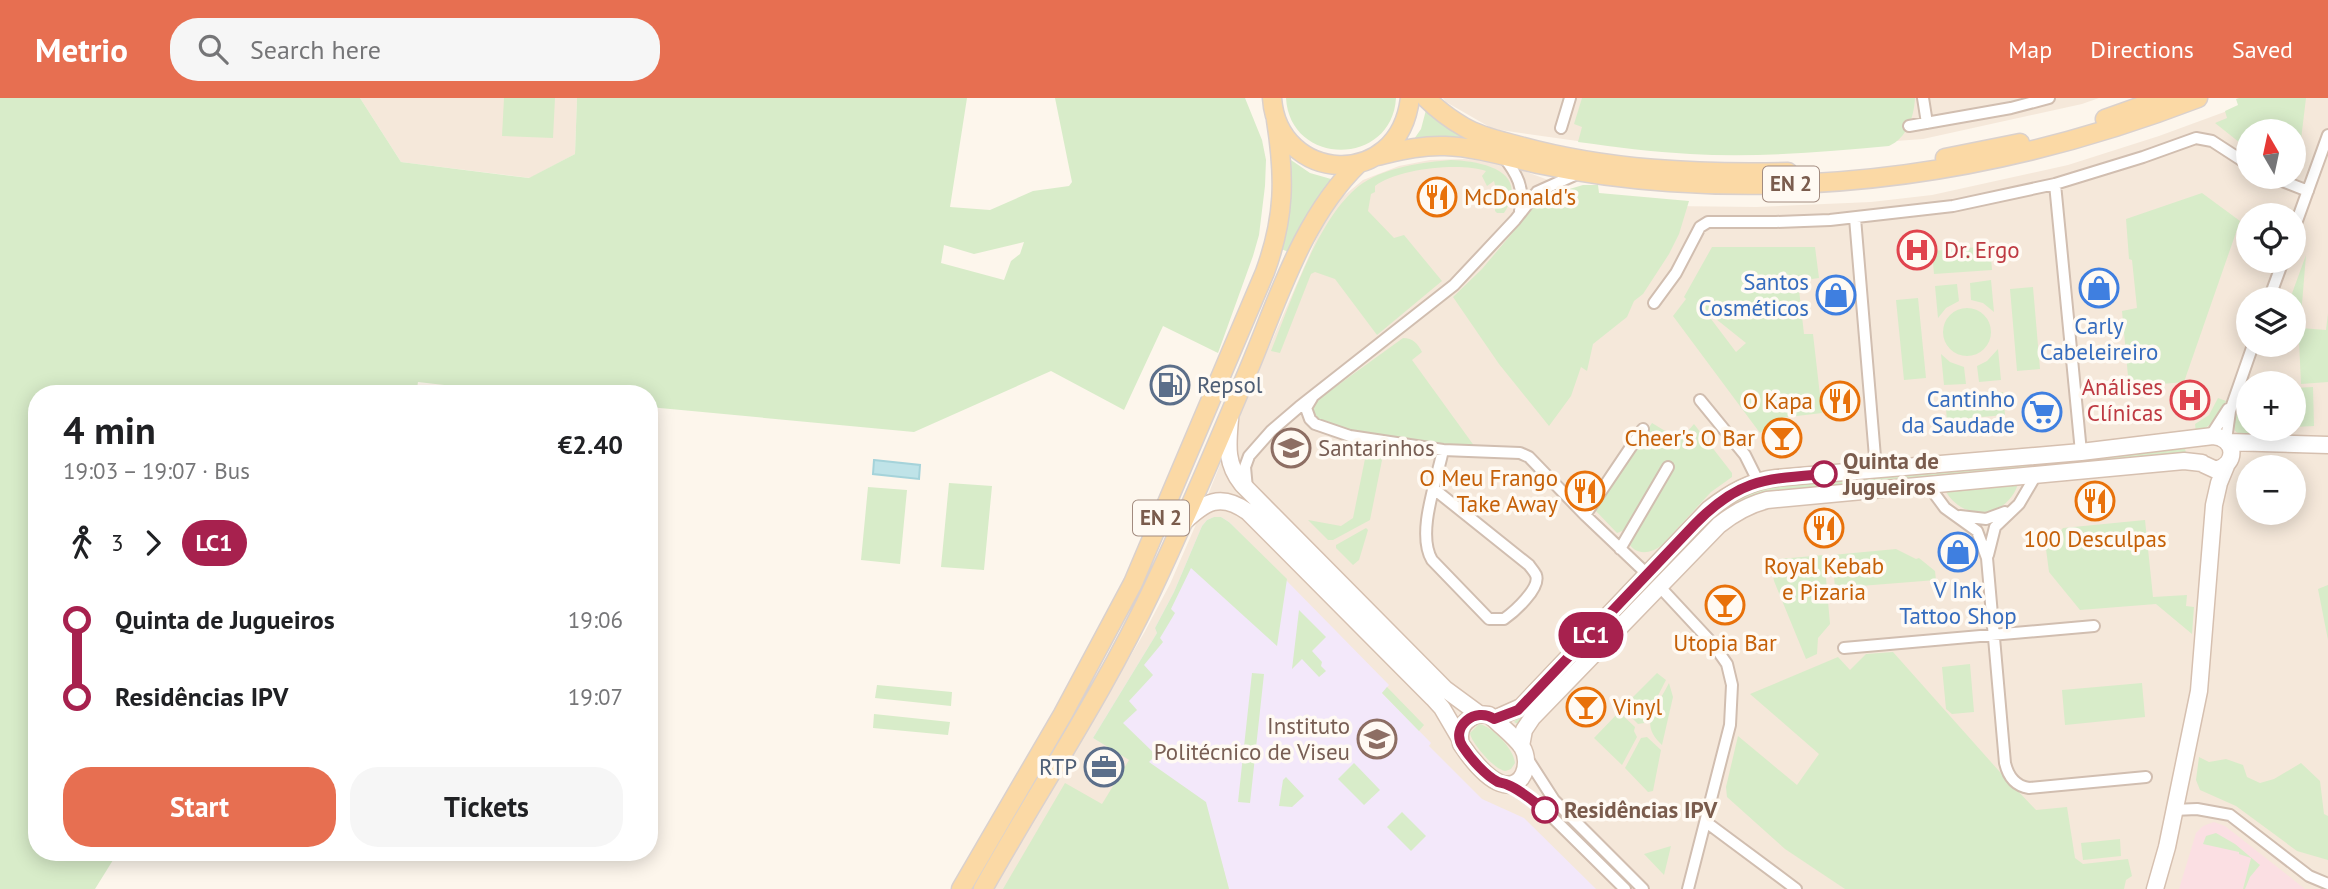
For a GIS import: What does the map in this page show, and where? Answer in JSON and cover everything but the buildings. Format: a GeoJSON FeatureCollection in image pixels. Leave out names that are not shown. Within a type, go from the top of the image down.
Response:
{"type":"FeatureCollection","features":[{"type":"Feature","properties":{"kind":"main road","name":"EN 2"},"geometry":{"type":"LineString","coordinates":[[1377,156],[1399,135],[1408,117],[1410,98]]}},
{"type":"Feature","properties":{"kind":"main road","name":"EN 2"},"geometry":{"type":"LineString","coordinates":[[1426,98],[1467,129],[1549,154],[1639,167],[1750,173],[1873,166],[1953,156],[2053,134],[2164,98]]}},
{"type":"Feature","properties":{"kind":"main road","name":"EN 2"},"geometry":{"type":"LineString","coordinates":[[1272,106],[1284,135],[1301,152],[1322,163],[1345,165],[1414,148],[1458,146],[1580,173],[1669,182],[1748,185],[1839,181],[1933,172],[1990,162],[2138,120],[2198,98]]}},
{"type":"Feature","properties":{"kind":"main road","name":"EN 2"},"geometry":{"type":"LineString","coordinates":[[961,889],[1063,714],[1133,583],[1265,272],[1278,230],[1282,202],[1283,177],[1272,106]]}},
{"type":"Feature","properties":{"kind":"main road","name":"EN 2"},"geometry":{"type":"LineString","coordinates":[[983,889],[1083,721],[1150,593],[1182,525],[1294,262],[1319,211],[1342,180],[1359,163]]}},
{"type":"Feature","properties":{"kind":"street"},"geometry":{"type":"LineString","coordinates":[[1561,128],[1570,98]]}},
{"type":"Feature","properties":{"kind":"street"},"geometry":{"type":"LineString","coordinates":[[1923,98],[1927,123]]}},
{"type":"Feature","properties":{"kind":"street"},"geometry":{"type":"LineString","coordinates":[[1909,126],[2049,98]]}},
{"type":"Feature","properties":{"kind":"street"},"geometry":{"type":"LineString","coordinates":[[2304,203],[2328,135]]}},
{"type":"Feature","properties":{"kind":"street"},"geometry":{"type":"LineString","coordinates":[[1654,303],[1676,273],[1694,237],[1705,223],[1855,218],[1943,207],[2055,184],[2196,138],[2212,141],[2236,157]]}},
{"type":"Feature","properties":{"kind":"street"},"geometry":{"type":"LineString","coordinates":[[1503,156],[1518,176],[1522,194],[1519,216]]}},
{"type":"Feature","properties":{"kind":"street"},"geometry":{"type":"LineString","coordinates":[[1248,491],[1245,467],[1249,456],[1271,431],[1454,285],[1538,192],[1580,173]]}},
{"type":"Feature","properties":{"kind":"street"},"geometry":{"type":"LineString","coordinates":[[2055,184],[2081,452]]}},
{"type":"Feature","properties":{"kind":"street"},"geometry":{"type":"LineString","coordinates":[[2303,189],[2308,191]]}},
{"type":"Feature","properties":{"kind":"street"},"geometry":{"type":"LineString","coordinates":[[1855,218],[1876,469]]}},
{"type":"Feature","properties":{"kind":"street"},"geometry":{"type":"LineString","coordinates":[[2214,505],[2208,474],[2199,452],[2200,446],[2218,439],[2249,357]]}},
{"type":"Feature","properties":{"kind":"street"},"geometry":{"type":"LineString","coordinates":[[1312,398],[1306,408],[1310,419],[1322,428],[1362,439],[1443,450],[1510,452],[1529,457],[1653,580],[1713,644],[1727,664],[1732,685],[1730,725],[1688,889]]}},
{"type":"Feature","properties":{"kind":"street"},"geometry":{"type":"LineString","coordinates":[[2218,439],[2234,398]]}},
{"type":"Feature","properties":{"kind":"street"},"geometry":{"type":"LineString","coordinates":[[1700,400],[1745,455],[1758,481]]}},
{"type":"Feature","properties":{"kind":"street"},"geometry":{"type":"LineString","coordinates":[[1231,412],[1228,456],[1233,473],[1248,491],[1444,689],[1487,716],[1524,752],[1555,800],[1643,889]]}},
{"type":"Feature","properties":{"kind":"street"},"geometry":{"type":"LineString","coordinates":[[1585,515],[1643,429]]}},
{"type":"Feature","properties":{"kind":"street"},"geometry":{"type":"LineString","coordinates":[[2155,889],[2189,747],[2199,691],[2214,505],[2219,483],[2232,452],[2218,439]]}},
{"type":"Feature","properties":{"kind":"street"},"geometry":{"type":"LineString","coordinates":[[1508,784],[1522,777],[1527,764],[1524,730],[1532,718],[1653,580],[1709,509],[1737,489],[1758,481],[2218,439],[2328,445]]}},
{"type":"Feature","properties":{"kind":"street"},"geometry":{"type":"LineString","coordinates":[[1459,737],[1464,723],[1470,717],[1487,716],[1521,707],[1653,580],[1736,511],[1752,504],[1767,500],[2185,461],[2202,463],[2216,470],[2267,443]]}},
{"type":"Feature","properties":{"kind":"street"},"geometry":{"type":"LineString","coordinates":[[1434,489],[1529,565],[1536,575],[1536,584],[1532,591],[1504,620],[1489,619],[1428,553],[1425,531],[1434,489],[1443,450]]}},
{"type":"Feature","properties":{"kind":"street"},"geometry":{"type":"LineString","coordinates":[[1620,549],[1668,467]]}},
{"type":"Feature","properties":{"kind":"street"},"geometry":{"type":"LineString","coordinates":[[1987,558],[1995,527],[2019,504],[2036,475]]}},
{"type":"Feature","properties":{"kind":"street"},"geometry":{"type":"LineString","coordinates":[[1928,485],[1945,508],[1977,531],[1987,558],[2005,763],[2010,776],[2025,787],[2146,777]]}},
{"type":"Feature","properties":{"kind":"street"},"geometry":{"type":"LineString","coordinates":[[1182,525],[1200,507],[1208,503],[1231,502],[1248,512],[1433,698],[1442,708],[1462,746],[1481,767],[1500,783],[1508,784],[1545,810],[1625,889]]}},
{"type":"Feature","properties":{"kind":"street"},"geometry":{"type":"LineString","coordinates":[[1945,508],[1960,516],[1986,519],[2009,511],[2019,504]]}},
{"type":"Feature","properties":{"kind":"street"},"geometry":{"type":"LineString","coordinates":[[1844,648],[2094,626]]}},
{"type":"Feature","properties":{"kind":"street"},"geometry":{"type":"LineString","coordinates":[[2173,810],[2197,810],[2230,816],[2309,876],[2328,884]]}},
{"type":"Feature","properties":{"kind":"street"},"geometry":{"type":"LineString","coordinates":[[1706,822],[1796,889]]}},
{"type":"Feature","properties":{"kind":"shaded area"},"geometry":{"type":"Polygon","coordinates":[[[360,98],[577,98],[575,154],[530,178],[401,162],[360,98]]]}},
{"type":"Feature","properties":{"kind":"shaded area"},"geometry":{"type":"Polygon","coordinates":[[[1443,98],[2099,98],[1923,139],[1813,147],[1606,145],[1493,129],[1443,98]]]}},
{"type":"Feature","properties":{"kind":"shaded area"},"geometry":{"type":"Polygon","coordinates":[[[2254,98],[2328,98],[2328,889],[993,889],[1144,633],[1170,584],[1245,402],[1326,217],[1341,198],[1363,180],[1399,166],[1430,160],[1464,159],[1497,161],[1583,193],[1671,206],[1756,207],[1871,202],[1932,195],[2068,165],[2238,107],[2254,98]]]}},
{"type":"Feature","properties":{"kind":"shaded area"},"geometry":{"type":"Polygon","coordinates":[[[1214,517],[1221,517],[1229,522],[1389,685],[1382,693],[1431,743],[1429,746],[1482,799],[1524,818],[1596,889],[1229,889],[1206,806],[1093,738],[1157,633],[1155,628],[1174,592],[1202,526],[1214,517]]]}},
{"type":"Feature","properties":{"kind":"shaded area"},"geometry":{"type":"Polygon","coordinates":[[[2214,822],[2225,826],[2305,889],[2179,889],[2196,833],[2203,826],[2214,822]]]}},
{"type":"Feature","properties":{"kind":"green space"},"geometry":{"type":"Polygon","coordinates":[[[0,98],[360,98],[401,162],[529,178],[575,154],[577,98],[967,98],[950,207],[990,210],[1033,191],[1069,186],[1072,182],[1055,98],[1245,98],[1262,140],[1266,160],[1265,186],[1259,235],[1218,353],[1163,326],[1124,410],[1051,371],[914,432],[658,408],[658,385],[444,385],[418,382],[418,385],[28,385],[28,861],[112,861],[95,889],[0,889],[0,98]],[[1024,242],[974,254],[944,245],[941,263],[1004,280],[1011,261],[1020,254],[1024,242]]]}},
{"type":"Feature","properties":{"kind":"green space"},"geometry":{"type":"Polygon","coordinates":[[[504,98],[555,98],[553,138],[502,136],[504,98]]]}},
{"type":"Feature","properties":{"kind":"green space"},"geometry":{"type":"Polygon","coordinates":[[[1286,98],[1396,98],[1390,121],[1378,137],[1360,147],[1341,150],[1322,147],[1304,137],[1292,121],[1286,98]]]}},
{"type":"Feature","properties":{"kind":"green space"},"geometry":{"type":"Polygon","coordinates":[[[1582,98],[1915,98],[1905,132],[1889,146],[1740,155],[1662,152],[1578,142],[1582,127],[1574,124],[1582,98]]]}},
{"type":"Feature","properties":{"kind":"green space"},"geometry":{"type":"Polygon","coordinates":[[[2306,98],[2303,119],[2236,119],[2236,140],[2215,123],[2227,118],[2225,111],[2238,105],[2236,99],[2306,98]]]}},
{"type":"Feature","properties":{"kind":"green space"},"geometry":{"type":"Polygon","coordinates":[[[1426,110],[1435,118],[1479,142],[1412,142],[1421,129],[1426,110]]]}},
{"type":"Feature","properties":{"kind":"green space"},"geometry":{"type":"Polygon","coordinates":[[[1291,160],[1310,173],[1331,179],[1312,208],[1294,254],[1281,249],[1290,201],[1291,160]]]}},
{"type":"Feature","properties":{"kind":"green space"},"geometry":{"type":"Polygon","coordinates":[[[1451,160],[1489,166],[1507,178],[1511,187],[1511,199],[1504,213],[1495,211],[1495,205],[1499,202],[1494,181],[1487,186],[1482,176],[1486,171],[1460,167],[1413,171],[1385,180],[1375,186],[1368,211],[1394,238],[1404,235],[1442,281],[1377,335],[1335,279],[1315,272],[1311,274],[1280,353],[1271,351],[1308,260],[1333,215],[1347,197],[1363,183],[1394,169],[1451,160]]]}},
{"type":"Feature","properties":{"kind":"green space"},"geometry":{"type":"Polygon","coordinates":[[[1583,185],[1598,185],[1599,193],[1689,201],[1679,234],[1669,254],[1643,294],[1634,301],[1627,317],[1593,344],[1587,371],[1581,367],[1571,396],[1549,426],[1499,364],[1453,297],[1482,269],[1535,206],[1556,193],[1583,185]]]}},
{"type":"Feature","properties":{"kind":"green space"},"geometry":{"type":"Polygon","coordinates":[[[2202,193],[2236,218],[2236,232],[2184,382],[2129,387],[2122,311],[2137,308],[2126,219],[2202,193]]]}},
{"type":"Feature","properties":{"kind":"green space"},"geometry":{"type":"Polygon","coordinates":[[[1990,246],[1992,270],[1934,274],[1932,251],[1990,246]]]}},
{"type":"Feature","properties":{"kind":"green space"},"geometry":{"type":"Polygon","coordinates":[[[1712,247],[1815,247],[1819,278],[1798,281],[1804,334],[1813,334],[1822,413],[1780,418],[1760,433],[1673,316],[1686,299],[1684,297],[1712,247]],[[1706,311],[1736,352],[1746,343],[1706,311]]]}},
{"type":"Feature","properties":{"kind":"green space"},"geometry":{"type":"Polygon","coordinates":[[[2299,273],[2305,273],[2303,287],[2294,287],[2299,273]]]}},
{"type":"Feature","properties":{"kind":"green space"},"geometry":{"type":"Polygon","coordinates":[[[1991,280],[1994,312],[1983,303],[1971,300],[1970,283],[1991,280]]]}},
{"type":"Feature","properties":{"kind":"green space"},"geometry":{"type":"Polygon","coordinates":[[[1957,284],[1959,301],[1946,308],[1938,318],[1935,286],[1957,284]]]}},
{"type":"Feature","properties":{"kind":"green space"},"geometry":{"type":"Polygon","coordinates":[[[2033,287],[2040,369],[2017,371],[2010,289],[2033,287]]]}},
{"type":"Feature","properties":{"kind":"green space"},"geometry":{"type":"Polygon","coordinates":[[[1918,298],[1926,378],[1904,380],[1896,300],[1918,298]]]}},
{"type":"Feature","properties":{"kind":"green space"},"geometry":{"type":"Polygon","coordinates":[[[1967,308],[1984,315],[1991,332],[1984,349],[1967,356],[1950,349],[1943,332],[1950,315],[1967,308]]]}},
{"type":"Feature","properties":{"kind":"green space"},"geometry":{"type":"Polygon","coordinates":[[[2328,313],[2328,382],[2306,384],[2306,371],[2300,371],[2300,357],[2306,357],[2306,328],[2326,330],[2328,313]]]}},
{"type":"Feature","properties":{"kind":"green space"},"geometry":{"type":"Polygon","coordinates":[[[1403,338],[1412,340],[1419,346],[1422,352],[1412,360],[1475,447],[1402,442],[1352,433],[1314,419],[1311,409],[1316,401],[1403,338]]]}},
{"type":"Feature","properties":{"kind":"green space"},"geometry":{"type":"Polygon","coordinates":[[[1998,349],[2001,380],[1979,382],[1977,366],[1987,361],[1998,349]]]}},
{"type":"Feature","properties":{"kind":"green space"},"geometry":{"type":"Polygon","coordinates":[[[1941,354],[1950,362],[1964,367],[1966,384],[1944,385],[1941,354]]]}},
{"type":"Feature","properties":{"kind":"green space"},"geometry":{"type":"Polygon","coordinates":[[[2306,387],[2313,387],[2314,426],[2306,426],[2306,387]]]}},
{"type":"Feature","properties":{"kind":"green space"},"geometry":{"type":"Polygon","coordinates":[[[2003,392],[2005,415],[1947,420],[1945,398],[2003,392]]]}},
{"type":"Feature","properties":{"kind":"green space"},"geometry":{"type":"Polygon","coordinates":[[[2218,398],[2226,401],[2218,416],[2211,424],[2196,432],[2195,424],[2209,415],[2218,398]]]}},
{"type":"Feature","properties":{"kind":"green space"},"geometry":{"type":"Polygon","coordinates":[[[1652,423],[1680,440],[1694,424],[1732,473],[1732,477],[1711,492],[1662,545],[1644,552],[1635,550],[1628,542],[1672,468],[1668,461],[1625,530],[1617,533],[1594,509],[1652,423]]]}},
{"type":"Feature","properties":{"kind":"green space"},"geometry":{"type":"Polygon","coordinates":[[[2185,448],[2186,454],[1774,491],[1746,499],[1707,524],[1518,724],[1514,722],[1713,516],[1727,504],[1748,493],[1773,485],[2185,448]]]}},
{"type":"Feature","properties":{"kind":"green space"},"geometry":{"type":"Polygon","coordinates":[[[1366,454],[1378,456],[1382,460],[1370,520],[1333,540],[1328,540],[1308,520],[1341,526],[1353,518],[1366,454]]]}},
{"type":"Feature","properties":{"kind":"green space"},"geometry":{"type":"Polygon","coordinates":[[[949,483],[992,486],[984,570],[941,567],[949,483]]]}},
{"type":"Feature","properties":{"kind":"green space"},"geometry":{"type":"Polygon","coordinates":[[[2018,484],[2004,504],[1995,510],[1984,512],[1962,507],[1945,490],[2018,484]]]}},
{"type":"Feature","properties":{"kind":"green space"},"geometry":{"type":"Polygon","coordinates":[[[868,487],[907,490],[900,564],[861,560],[868,487]]]}},
{"type":"Feature","properties":{"kind":"green space"},"geometry":{"type":"Polygon","coordinates":[[[1214,517],[1221,517],[1229,522],[1287,579],[1277,646],[1191,568],[1171,609],[1175,613],[1160,638],[1163,642],[1144,665],[1153,675],[1129,701],[1137,710],[1123,723],[1156,755],[1149,762],[1206,802],[1229,889],[1003,889],[1065,783],[1102,804],[1129,760],[1093,738],[1157,633],[1155,628],[1174,592],[1202,526],[1214,517]]]}},
{"type":"Feature","properties":{"kind":"green space"},"geometry":{"type":"Polygon","coordinates":[[[2145,520],[2153,597],[2187,595],[2186,606],[2194,607],[2192,634],[2156,604],[2080,610],[2049,572],[2046,549],[2063,528],[2145,520]]]}},
{"type":"Feature","properties":{"kind":"green space"},"geometry":{"type":"Polygon","coordinates":[[[1366,528],[1368,530],[1359,560],[1353,565],[1336,545],[1366,528]]]}},
{"type":"Feature","properties":{"kind":"green space"},"geometry":{"type":"Polygon","coordinates":[[[1896,549],[1919,558],[1935,571],[1936,580],[1835,588],[1832,555],[1896,549]]]}},
{"type":"Feature","properties":{"kind":"green space"},"geometry":{"type":"Polygon","coordinates":[[[1824,555],[1830,624],[1818,638],[1817,654],[1806,659],[1774,581],[1771,564],[1779,559],[1824,555]]]}},
{"type":"Feature","properties":{"kind":"green space"},"geometry":{"type":"Polygon","coordinates":[[[2328,585],[2328,640],[2318,589],[2328,585]]]}},
{"type":"Feature","properties":{"kind":"green space"},"geometry":{"type":"Polygon","coordinates":[[[1299,610],[1326,637],[1312,651],[1326,671],[1319,677],[1302,659],[1292,669],[1299,610]]]}},
{"type":"Feature","properties":{"kind":"green space"},"geometry":{"type":"Polygon","coordinates":[[[1893,652],[2036,810],[2067,807],[2075,858],[2083,864],[2128,859],[2132,876],[2126,880],[2124,889],[1845,889],[1785,849],[1727,797],[1726,787],[1738,736],[1797,785],[1819,754],[1750,694],[1838,657],[1850,670],[1866,654],[1893,652]]]}},
{"type":"Feature","properties":{"kind":"green space"},"geometry":{"type":"Polygon","coordinates":[[[1970,664],[1974,712],[1952,714],[1946,709],[1942,667],[1970,664]]]}},
{"type":"Feature","properties":{"kind":"green space"},"geometry":{"type":"Polygon","coordinates":[[[1252,673],[1264,674],[1250,803],[1238,802],[1252,673]]]}},
{"type":"Feature","properties":{"kind":"green space"},"geometry":{"type":"Polygon","coordinates":[[[1657,673],[1666,680],[1644,723],[1638,724],[1622,708],[1657,673]]]}},
{"type":"Feature","properties":{"kind":"green space"},"geometry":{"type":"Polygon","coordinates":[[[1669,683],[1673,697],[1662,745],[1651,730],[1650,723],[1669,683]]]}},
{"type":"Feature","properties":{"kind":"green space"},"geometry":{"type":"Polygon","coordinates":[[[2142,683],[2145,717],[2065,725],[2062,690],[2142,683]]]}},
{"type":"Feature","properties":{"kind":"green space"},"geometry":{"type":"Polygon","coordinates":[[[877,685],[952,692],[951,706],[875,698],[877,685]]]}},
{"type":"Feature","properties":{"kind":"green space"},"geometry":{"type":"Polygon","coordinates":[[[1387,687],[1424,725],[1419,731],[1382,693],[1387,687]]]}},
{"type":"Feature","properties":{"kind":"green space"},"geometry":{"type":"Polygon","coordinates":[[[1619,712],[1635,727],[1637,737],[1622,765],[1594,738],[1619,712]]]}},
{"type":"Feature","properties":{"kind":"green space"},"geometry":{"type":"Polygon","coordinates":[[[874,714],[950,722],[948,735],[873,728],[874,714]]]}},
{"type":"Feature","properties":{"kind":"green space"},"geometry":{"type":"Polygon","coordinates":[[[1479,724],[1490,729],[1507,745],[1515,763],[1511,769],[1504,771],[1496,767],[1478,747],[1470,733],[1479,724]]]}},
{"type":"Feature","properties":{"kind":"green space"},"geometry":{"type":"Polygon","coordinates":[[[1647,737],[1661,750],[1653,791],[1648,792],[1625,768],[1641,738],[1647,737]]]}},
{"type":"Feature","properties":{"kind":"green space"},"geometry":{"type":"Polygon","coordinates":[[[2199,757],[2209,762],[2226,759],[2243,765],[2247,777],[2260,783],[2274,779],[2301,763],[2320,781],[2324,814],[2328,816],[2328,860],[2297,851],[2236,806],[2200,790],[2196,780],[2199,757]]]}},
{"type":"Feature","properties":{"kind":"green space"},"geometry":{"type":"Polygon","coordinates":[[[1354,763],[1380,790],[1364,805],[1338,779],[1354,763]]]}},
{"type":"Feature","properties":{"kind":"green space"},"geometry":{"type":"Polygon","coordinates":[[[1286,777],[1304,796],[1292,807],[1279,806],[1283,780],[1286,777]]]}},
{"type":"Feature","properties":{"kind":"green space"},"geometry":{"type":"Polygon","coordinates":[[[1402,812],[1426,836],[1411,851],[1387,827],[1402,812]]]}},
{"type":"Feature","properties":{"kind":"green space"},"geometry":{"type":"Polygon","coordinates":[[[2216,833],[2235,844],[2260,865],[2250,877],[2245,889],[2251,858],[2239,852],[2203,844],[2206,836],[2216,833]]]}},
{"type":"Feature","properties":{"kind":"green space"},"geometry":{"type":"Polygon","coordinates":[[[2120,839],[2121,856],[2083,860],[2081,843],[2120,839]]]}},
{"type":"Feature","properties":{"kind":"green space"},"geometry":{"type":"Polygon","coordinates":[[[1671,846],[1664,875],[1644,854],[1671,846]]]}},
{"type":"Feature","properties":{"kind":"water"},"geometry":{"type":"Polygon","coordinates":[[[874,460],[920,465],[919,479],[873,474],[874,460]]]}},
{"type":"Feature","properties":{"kind":"bus line","name":"LC1"},"geometry":{"type":"LineString","coordinates":[[1545,810],[1508,784],[1500,783],[1491,777],[1470,756],[1459,737],[1464,723],[1479,714],[1489,715],[1494,719],[1518,710],[1709,509],[1721,500],[1737,489],[1765,479],[1824,474]]}},
{"type":"Feature","properties":{"kind":"place","name":"McDonald's"},"geometry":{"type":"Point","coordinates":[1437,197]}},
{"type":"Feature","properties":{"kind":"place","name":"Dr. Ergo"},"geometry":{"type":"Point","coordinates":[1917,250]}},
{"type":"Feature","properties":{"kind":"place","name":"Carly Cabeleireiro"},"geometry":{"type":"Point","coordinates":[2099,288]}},
{"type":"Feature","properties":{"kind":"place","name":"Santos Cosméticos"},"geometry":{"type":"Point","coordinates":[1836,295]}},
{"type":"Feature","properties":{"kind":"place","name":"Repsol"},"geometry":{"type":"Point","coordinates":[1170,385]}},
{"type":"Feature","properties":{"kind":"place","name":"Análises Clínicas"},"geometry":{"type":"Point","coordinates":[2190,400]}},
{"type":"Feature","properties":{"kind":"place","name":"O Kapa"},"geometry":{"type":"Point","coordinates":[1840,401]}},
{"type":"Feature","properties":{"kind":"place","name":"Cantinho da Saudade"},"geometry":{"type":"Point","coordinates":[2042,412]}},
{"type":"Feature","properties":{"kind":"place","name":"Cheer's O Bar"},"geometry":{"type":"Point","coordinates":[1782,438]}},
{"type":"Feature","properties":{"kind":"place","name":"Santarinhos"},"geometry":{"type":"Point","coordinates":[1291,448]}},
{"type":"Feature","properties":{"kind":"place","name":"Quinta de Jugueiros"},"geometry":{"type":"Point","coordinates":[1824,474]}},
{"type":"Feature","properties":{"kind":"place","name":"O Meu Frango Take Away"},"geometry":{"type":"Point","coordinates":[1585,491]}},
{"type":"Feature","properties":{"kind":"place","name":"100 Desculpas"},"geometry":{"type":"Point","coordinates":[2095,501]}},
{"type":"Feature","properties":{"kind":"place","name":"Royal Kebab e Pizaria"},"geometry":{"type":"Point","coordinates":[1824,528]}},
{"type":"Feature","properties":{"kind":"place","name":"V Ink Tattoo Shop"},"geometry":{"type":"Point","coordinates":[1958,552]}},
{"type":"Feature","properties":{"kind":"place","name":"Utopia Bar"},"geometry":{"type":"Point","coordinates":[1725,605]}},
{"type":"Feature","properties":{"kind":"place","name":"Vinyl"},"geometry":{"type":"Point","coordinates":[1586,707]}},
{"type":"Feature","properties":{"kind":"place","name":"Instituto Politécnico de Viseu"},"geometry":{"type":"Point","coordinates":[1377,739]}},
{"type":"Feature","properties":{"kind":"place","name":"RTP"},"geometry":{"type":"Point","coordinates":[1104,767]}},
{"type":"Feature","properties":{"kind":"place","name":"Residências IPV"},"geometry":{"type":"Point","coordinates":[1545,810]}}]}
